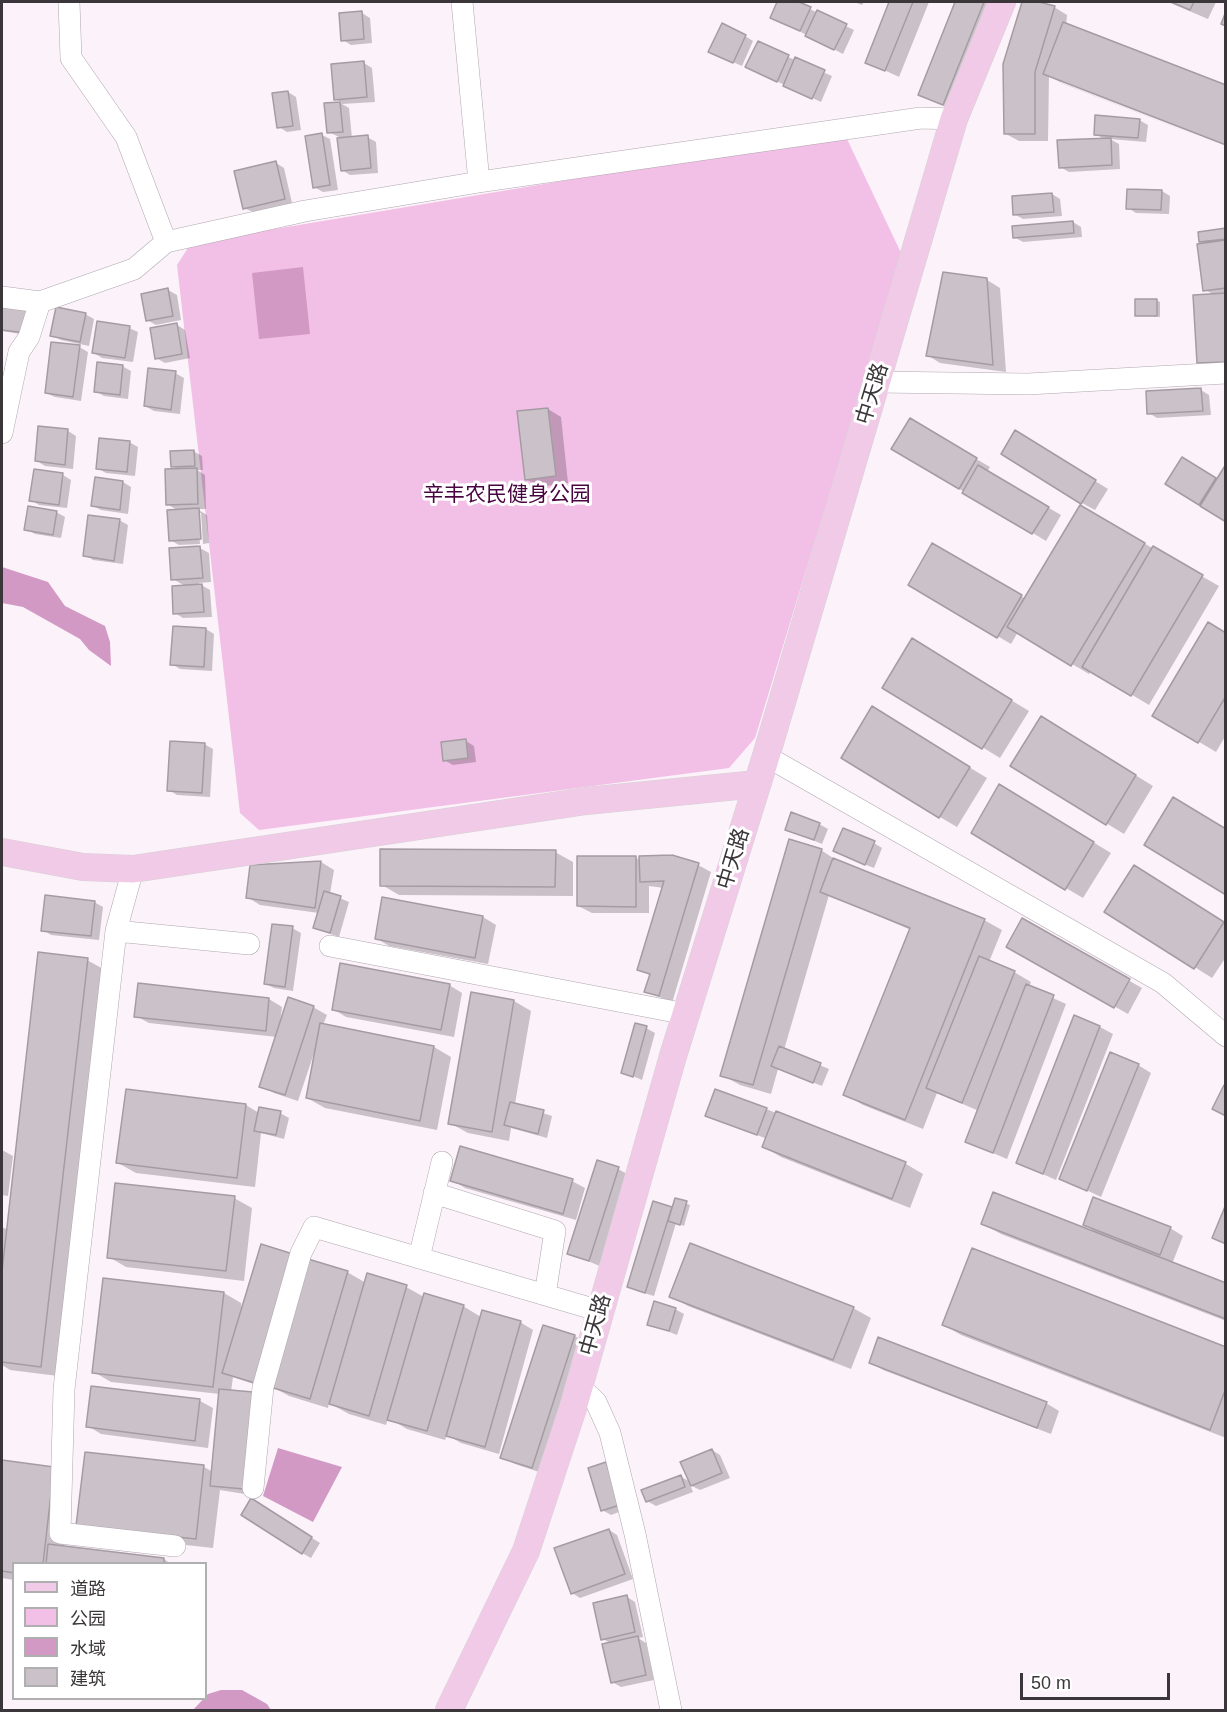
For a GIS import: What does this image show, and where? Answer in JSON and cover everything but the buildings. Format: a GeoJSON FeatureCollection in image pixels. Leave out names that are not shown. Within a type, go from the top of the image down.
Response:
{"type":"FeatureCollection","features":[{"type":"Feature","properties":{"kind":"main road","name":"中天路"},"geometry":{"type":"LineString","coordinates":[[450,1710],[526,1551],[579,1386],[686,1014],[766,756],[954,119],[1002,2]]}},
{"type":"Feature","properties":{"kind":"main road"},"geometry":{"type":"LineString","coordinates":[[2,852],[83,867],[133,870],[586,801],[757,784]]}},
{"type":"Feature","properties":{"kind":"street"},"geometry":{"type":"LineString","coordinates":[[69,2],[71,58],[126,137],[166,242]]}},
{"type":"Feature","properties":{"kind":"street"},"geometry":{"type":"LineString","coordinates":[[462,2],[479,182]]}},
{"type":"Feature","properties":{"kind":"street"},"geometry":{"type":"LineString","coordinates":[[2,297],[40,302],[134,269],[166,242],[305,211],[479,182],[921,118],[954,119]]}},
{"type":"Feature","properties":{"kind":"street"},"geometry":{"type":"LineString","coordinates":[[2,433],[19,352],[28,337],[40,302]]}},
{"type":"Feature","properties":{"kind":"street"},"geometry":{"type":"LineString","coordinates":[[877,382],[1028,384],[1226,373]]}},
{"type":"Feature","properties":{"kind":"street"},"geometry":{"type":"LineString","coordinates":[[766,756],[1163,983],[1226,1036]]}},
{"type":"Feature","properties":{"kind":"street"},"geometry":{"type":"LineString","coordinates":[[133,870],[116,931],[64,1389],[60,1533],[175,1546]]}},
{"type":"Feature","properties":{"kind":"street"},"geometry":{"type":"LineString","coordinates":[[116,931],[249,944]]}},
{"type":"Feature","properties":{"kind":"street"},"geometry":{"type":"LineString","coordinates":[[330,946],[686,1014]]}},
{"type":"Feature","properties":{"kind":"street"},"geometry":{"type":"LineString","coordinates":[[419,1258],[442,1162]]}},
{"type":"Feature","properties":{"kind":"street"},"geometry":{"type":"LineString","coordinates":[[434,1193],[555,1231],[545,1295]]}},
{"type":"Feature","properties":{"kind":"street"},"geometry":{"type":"LineString","coordinates":[[253,1488],[263,1387],[301,1253],[314,1227],[600,1311]]}},
{"type":"Feature","properties":{"kind":"street"},"geometry":{"type":"LineString","coordinates":[[579,1386],[596,1402],[610,1433],[635,1534],[671,1710]]}},
{"type":"Feature","properties":{"kind":"green space","name":"辛丰农民健身公园"},"geometry":{"type":"Polygon","coordinates":[[[847,139],[902,255],[755,738],[729,768],[259,830],[240,813],[177,265],[191,243],[604,174],[847,139]]]}},
{"type":"Feature","properties":{"kind":"water"},"geometry":{"type":"Polygon","coordinates":[[[303,267],[310,334],[259,339],[252,273],[303,267]]]}},
{"type":"Feature","properties":{"kind":"water"},"geometry":{"type":"Polygon","coordinates":[[[2,567],[48,582],[65,606],[105,626],[110,642],[111,666],[89,650],[80,639],[23,607],[2,603],[2,567]]]}},
{"type":"Feature","properties":{"kind":"water"},"geometry":{"type":"Polygon","coordinates":[[[278,1448],[342,1467],[313,1522],[263,1496],[278,1448]]]}},
{"type":"Feature","properties":{"kind":"water"},"geometry":{"type":"Polygon","coordinates":[[[221,1690],[242,1690],[267,1704],[271,1710],[193,1710],[202,1700],[207,1700],[208,1694],[221,1690]]]}}]}
